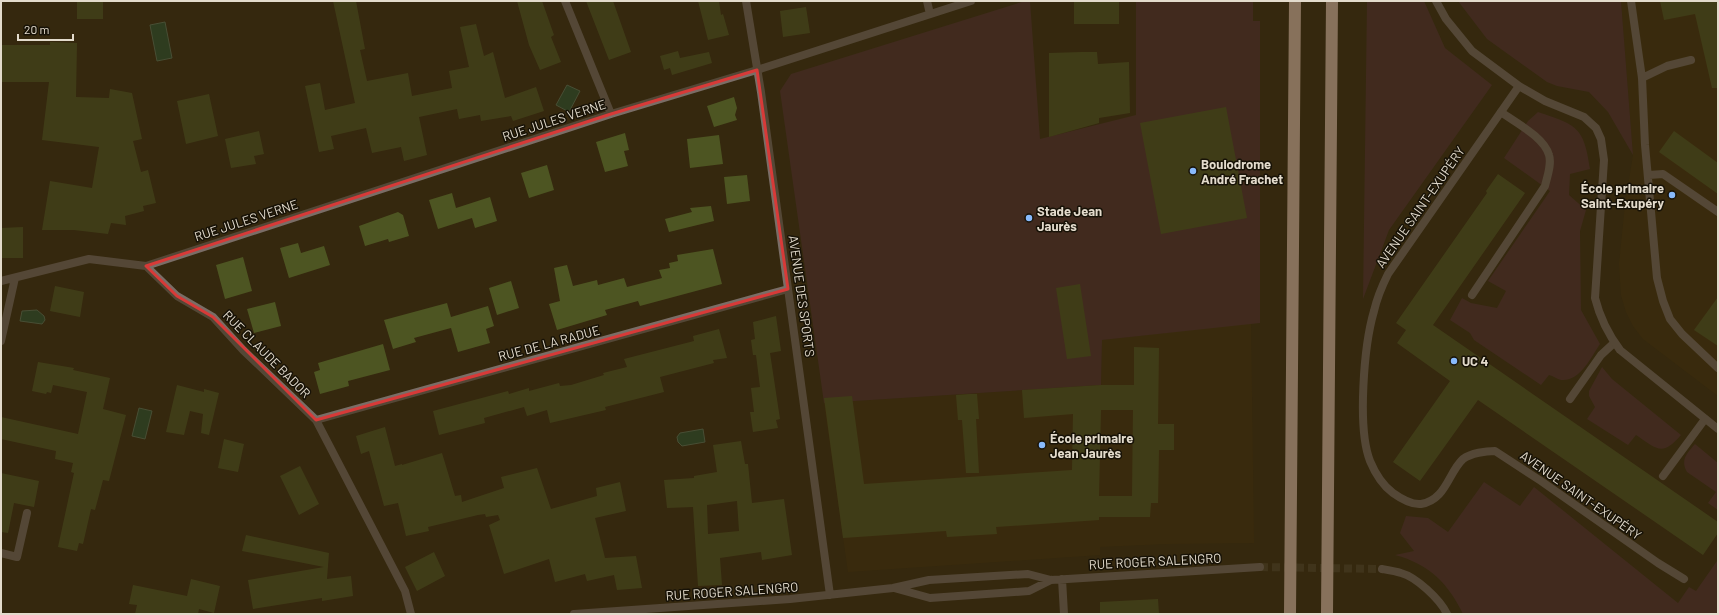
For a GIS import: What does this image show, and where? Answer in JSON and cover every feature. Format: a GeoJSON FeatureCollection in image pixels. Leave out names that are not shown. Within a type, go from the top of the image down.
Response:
{"type":"FeatureCollection","features":[{"type":"Feature","properties":{"kind":"highway"},"geometry":{"type":"LineString","coordinates":[[1290,614],[1295,1]]}},
{"type":"Feature","properties":{"kind":"highway"},"geometry":{"type":"LineString","coordinates":[[1327,614],[1332,1]]}},
{"type":"Feature","properties":{"kind":"street"},"geometry":{"type":"LineString","coordinates":[[565,1],[611,114]]}},
{"type":"Feature","properties":{"kind":"street","name":"AVENUE DES SPORTS"},"geometry":{"type":"LineString","coordinates":[[746,1],[788,289],[830,595]]}},
{"type":"Feature","properties":{"kind":"street"},"geometry":{"type":"LineString","coordinates":[[927,1],[930,14]]}},
{"type":"Feature","properties":{"kind":"street","name":"RUE JULES VERNE"},"geometry":{"type":"LineString","coordinates":[[146,266],[611,114],[757,70],[971,1]]}},
{"type":"Feature","properties":{"kind":"street"},"geometry":{"type":"LineString","coordinates":[[1436,1],[1446,19],[1472,51],[1519,86],[1545,101],[1584,118],[1596,128],[1601,139],[1604,160],[1595,298],[1604,324],[1620,350],[1718,429]]}},
{"type":"Feature","properties":{"kind":"street"},"geometry":{"type":"LineString","coordinates":[[1631,1],[1642,78],[1645,145],[1649,175],[1657,278],[1663,302],[1670,319],[1682,334],[1718,368]]}},
{"type":"Feature","properties":{"kind":"street"},"geometry":{"type":"LineString","coordinates":[[1642,78],[1667,66],[1690,60]]}},
{"type":"Feature","properties":{"kind":"street","name":"AVENUE SAINT-EXUPÉRY"},"geometry":{"type":"LineString","coordinates":[[1519,86],[1388,274],[1381,288],[1368,334],[1363,379],[1364,427],[1370,460],[1377,476],[1386,488],[1409,502],[1418,504],[1427,503],[1439,494],[1464,459],[1475,454],[1495,451],[1658,563],[1684,579]]}},
{"type":"Feature","properties":{"kind":"street"},"geometry":{"type":"LineString","coordinates":[[1472,295],[1545,186],[1549,170],[1550,156],[1543,142],[1501,112]]}},
{"type":"Feature","properties":{"kind":"street"},"geometry":{"type":"LineString","coordinates":[[1649,175],[1663,174],[1718,212]]}},
{"type":"Feature","properties":{"kind":"street"},"geometry":{"type":"LineString","coordinates":[[1,281],[89,259],[146,266]]}},
{"type":"Feature","properties":{"kind":"street","name":"RUE CLAUDE BADOR"},"geometry":{"type":"LineString","coordinates":[[146,266],[177,296],[213,318],[243,350],[316,420],[405,591],[411,614]]}},
{"type":"Feature","properties":{"kind":"street"},"geometry":{"type":"LineString","coordinates":[[1,341],[15,278]]}},
{"type":"Feature","properties":{"kind":"street","name":"RUE DE LA RADUE"},"geometry":{"type":"LineString","coordinates":[[316,420],[788,289]]}},
{"type":"Feature","properties":{"kind":"street"},"geometry":{"type":"LineString","coordinates":[[1570,399],[1601,355],[1614,342]]}},
{"type":"Feature","properties":{"kind":"street"},"geometry":{"type":"LineString","coordinates":[[1663,476],[1705,419]]}},
{"type":"Feature","properties":{"kind":"street"},"geometry":{"type":"LineString","coordinates":[[1,553],[17,556],[27,513]]}},
{"type":"Feature","properties":{"kind":"street","name":"RUE ROGER SALENGRO"},"geometry":{"type":"LineString","coordinates":[[574,614],[790,599],[893,588],[929,580],[1028,574],[1051,580],[1260,567]]}},
{"type":"Feature","properties":{"kind":"street"},"geometry":{"type":"LineString","coordinates":[[1382,569],[1402,573],[1422,585],[1443,606],[1447,614]]}},
{"type":"Feature","properties":{"kind":"street"},"geometry":{"type":"LineString","coordinates":[[1062,579],[1064,614]]}},
{"type":"Feature","properties":{"kind":"street","name":"RUE ROGER SALENGRO"},"geometry":{"type":"LineString","coordinates":[[893,588],[930,598],[1029,591],[1051,580]]}},
{"type":"Feature","properties":{"kind":"highlighted area"},"geometry":{"type":"Polygon","coordinates":[[[757,70],[788,289],[316,420],[213,317],[177,296],[146,266],[611,114],[757,70]]]}},
{"type":"Feature","properties":{"kind":"shaded area","name":"Stade Jean Jaurès"},"geometry":{"type":"Polygon","coordinates":[[[1025,1],[1030,1],[1040,139],[1136,115],[1136,1],[1253,1],[1253,21],[1260,21],[1260,323],[1102,340],[1101,385],[824,403],[780,91],[791,74],[1025,1]]]}},
{"type":"Feature","properties":{"kind":"shaded area"},"geometry":{"type":"Polygon","coordinates":[[[1367,1],[1424,1],[1445,48],[1492,85],[1389,230],[1363,299],[1367,1]]]}},
{"type":"Feature","properties":{"kind":"shaded area"},"geometry":{"type":"Polygon","coordinates":[[[1458,1],[1621,1],[1633,155],[1608,112],[1589,92],[1557,86],[1547,82],[1487,39],[1458,1]]]}},
{"type":"Feature","properties":{"kind":"shaded area","name":"École primaire Saint-Exupéry"},"geometry":{"type":"Polygon","coordinates":[[[1621,1],[1718,1],[1718,396],[1643,339],[1633,326],[1626,312],[1621,295],[1619,264],[1625,205],[1633,155],[1621,1]]]}},
{"type":"Feature","properties":{"kind":"shaded area"},"geometry":{"type":"Polygon","coordinates":[[[165,22],[172,58],[157,61],[150,25],[165,22]]]}},
{"type":"Feature","properties":{"kind":"shaded area"},"geometry":{"type":"Polygon","coordinates":[[[567,85],[580,91],[569,112],[556,105],[567,85]]]}},
{"type":"Feature","properties":{"kind":"shaded area"},"geometry":{"type":"Polygon","coordinates":[[[1538,112],[1562,120],[1576,130],[1585,144],[1588,155],[1590,169],[1570,174],[1569,195],[1586,210],[1580,231],[1581,310],[1600,344],[1589,362],[1574,377],[1568,380],[1561,380],[1549,375],[1541,385],[1474,340],[1470,333],[1450,320],[1462,298],[1471,303],[1497,308],[1506,291],[1488,281],[1550,191],[1504,158],[1528,121],[1538,112]]]}},
{"type":"Feature","properties":{"kind":"shaded area"},"geometry":{"type":"Polygon","coordinates":[[[37,310],[44,316],[45,320],[42,324],[20,321],[22,311],[37,310]]]}},
{"type":"Feature","properties":{"kind":"shaded area","name":"École primaire Jean Jaurès"},"geometry":{"type":"Polygon","coordinates":[[[1251,323],[1254,543],[1166,544],[1100,547],[1100,555],[848,572],[824,403],[1101,385],[1102,340],[1251,323]]]}},
{"type":"Feature","properties":{"kind":"shaded area"},"geometry":{"type":"Polygon","coordinates":[[[1602,367],[1612,379],[1681,435],[1669,446],[1664,448],[1654,447],[1636,435],[1628,445],[1587,419],[1595,407],[1589,396],[1589,391],[1602,367]]]}},
{"type":"Feature","properties":{"kind":"shaded area"},"geometry":{"type":"Polygon","coordinates":[[[139,408],[152,411],[145,439],[132,436],[139,408]]]}},
{"type":"Feature","properties":{"kind":"shaded area"},"geometry":{"type":"Polygon","coordinates":[[[703,429],[705,442],[682,446],[678,442],[677,437],[680,433],[703,429]]]}},
{"type":"Feature","properties":{"kind":"shaded area"},"geometry":{"type":"Polygon","coordinates":[[[1695,444],[1718,463],[1718,510],[1708,503],[1716,492],[1687,472],[1685,468],[1685,457],[1695,444]]]}},
{"type":"Feature","properties":{"kind":"shaded area"},"geometry":{"type":"Polygon","coordinates":[[[1484,482],[1520,506],[1534,487],[1678,603],[1689,587],[1696,591],[1717,561],[1718,554],[1718,614],[1463,614],[1444,584],[1428,569],[1395,555],[1414,551],[1400,533],[1406,516],[1428,518],[1448,532],[1484,482]]]}},
{"type":"Feature","properties":{"kind":"building"},"geometry":{"type":"Polygon","coordinates":[[[77,1],[103,1],[103,19],[77,19],[77,1]]]}},
{"type":"Feature","properties":{"kind":"building"},"geometry":{"type":"Polygon","coordinates":[[[333,1],[356,1],[365,49],[360,50],[367,81],[408,73],[412,96],[452,88],[449,71],[469,67],[460,27],[476,24],[484,56],[493,52],[505,98],[536,87],[544,111],[513,121],[511,116],[481,121],[480,115],[459,119],[457,109],[419,117],[427,155],[404,161],[401,147],[372,153],[366,128],[331,136],[334,149],[319,152],[305,86],[320,83],[325,110],[355,103],[333,1]]]}},
{"type":"Feature","properties":{"kind":"building"},"geometry":{"type":"Polygon","coordinates":[[[517,1],[542,1],[554,35],[551,37],[561,62],[540,70],[529,45],[517,1]]]}},
{"type":"Feature","properties":{"kind":"building"},"geometry":{"type":"Polygon","coordinates":[[[586,1],[613,1],[631,52],[609,60],[586,1]]]}},
{"type":"Feature","properties":{"kind":"building"},"geometry":{"type":"Polygon","coordinates":[[[698,1],[719,1],[721,15],[723,14],[729,35],[708,40],[698,1]]]}},
{"type":"Feature","properties":{"kind":"building"},"geometry":{"type":"Polygon","coordinates":[[[1074,1],[1119,1],[1119,24],[1074,24],[1074,1]]]}},
{"type":"Feature","properties":{"kind":"building"},"geometry":{"type":"Polygon","coordinates":[[[1660,1],[1718,1],[1718,88],[1712,88],[1695,14],[1664,20],[1660,1]]]}},
{"type":"Feature","properties":{"kind":"building"},"geometry":{"type":"Polygon","coordinates":[[[806,7],[810,33],[783,37],[780,11],[806,7]]]}},
{"type":"Feature","properties":{"kind":"building"},"geometry":{"type":"Polygon","coordinates":[[[50,42],[77,43],[76,97],[109,98],[110,89],[132,93],[142,139],[133,141],[141,172],[148,170],[156,203],[143,206],[144,211],[125,216],[126,225],[111,223],[108,234],[74,230],[42,230],[50,181],[92,188],[99,147],[42,140],[49,82],[1,82],[1,45],[50,45],[50,42]]]}},
{"type":"Feature","properties":{"kind":"building"},"geometry":{"type":"Polygon","coordinates":[[[678,51],[680,58],[709,52],[712,63],[672,75],[670,68],[664,70],[660,56],[678,51]]]}},
{"type":"Feature","properties":{"kind":"building"},"geometry":{"type":"Polygon","coordinates":[[[1097,52],[1098,64],[1129,62],[1130,113],[1099,118],[1099,123],[1049,137],[1049,53],[1097,52]]]}},
{"type":"Feature","properties":{"kind":"building"},"geometry":{"type":"Polygon","coordinates":[[[209,94],[218,136],[186,144],[177,101],[209,94]]]}},
{"type":"Feature","properties":{"kind":"building"},"geometry":{"type":"Polygon","coordinates":[[[734,97],[737,108],[735,115],[737,120],[714,127],[707,106],[734,97]]]}},
{"type":"Feature","properties":{"kind":"building","name":"Boulodrome André Frachet"},"geometry":{"type":"Polygon","coordinates":[[[1226,107],[1247,218],[1161,234],[1140,123],[1226,107]]]}},
{"type":"Feature","properties":{"kind":"building"},"geometry":{"type":"Polygon","coordinates":[[[259,131],[264,154],[254,156],[256,164],[231,168],[225,139],[259,131]]]}},
{"type":"Feature","properties":{"kind":"building"},"geometry":{"type":"Polygon","coordinates":[[[1674,131],[1718,163],[1718,194],[1659,152],[1674,131]]]}},
{"type":"Feature","properties":{"kind":"building"},"geometry":{"type":"Polygon","coordinates":[[[625,133],[629,150],[624,151],[628,166],[605,172],[596,142],[625,133]]]}},
{"type":"Feature","properties":{"kind":"building"},"geometry":{"type":"Polygon","coordinates":[[[719,135],[723,164],[690,168],[687,139],[719,135]]]}},
{"type":"Feature","properties":{"kind":"building"},"geometry":{"type":"Polygon","coordinates":[[[547,165],[554,190],[529,198],[521,173],[547,165]]]}},
{"type":"Feature","properties":{"kind":"building","name":"UC 4"},"geometry":{"type":"Polygon","coordinates":[[[1498,174],[1525,193],[1433,325],[1718,522],[1718,533],[1703,555],[1478,400],[1420,481],[1393,462],[1450,381],[1397,343],[1406,330],[1396,323],[1487,193],[1486,191],[1498,174]]]}},
{"type":"Feature","properties":{"kind":"building"},"geometry":{"type":"Polygon","coordinates":[[[747,175],[750,201],[727,204],[724,177],[747,175]]]}},
{"type":"Feature","properties":{"kind":"building"},"geometry":{"type":"Polygon","coordinates":[[[452,193],[456,208],[490,197],[497,221],[475,228],[472,218],[438,229],[429,200],[452,193]]]}},
{"type":"Feature","properties":{"kind":"building"},"geometry":{"type":"Polygon","coordinates":[[[711,206],[714,221],[669,232],[665,219],[692,212],[690,208],[711,206]]]}},
{"type":"Feature","properties":{"kind":"building"},"geometry":{"type":"Polygon","coordinates":[[[398,212],[403,215],[409,236],[389,242],[388,239],[365,246],[359,226],[398,212]]]}},
{"type":"Feature","properties":{"kind":"building"},"geometry":{"type":"Polygon","coordinates":[[[23,227],[23,258],[1,258],[1,228],[23,227]]]}},
{"type":"Feature","properties":{"kind":"building"},"geometry":{"type":"Polygon","coordinates":[[[298,243],[301,253],[324,246],[330,265],[289,278],[280,248],[298,243]]]}},
{"type":"Feature","properties":{"kind":"building"},"geometry":{"type":"Polygon","coordinates":[[[713,249],[722,284],[640,306],[638,301],[605,310],[607,315],[557,330],[549,304],[560,301],[554,268],[567,265],[573,286],[597,280],[598,285],[624,278],[627,287],[662,278],[659,270],[670,268],[669,263],[678,261],[677,255],[713,249]]]}},
{"type":"Feature","properties":{"kind":"building"},"geometry":{"type":"Polygon","coordinates":[[[243,257],[252,291],[225,299],[216,265],[243,257]]]}},
{"type":"Feature","properties":{"kind":"building"},"geometry":{"type":"Polygon","coordinates":[[[511,281],[519,308],[497,315],[489,288],[511,281]]]}},
{"type":"Feature","properties":{"kind":"building"},"geometry":{"type":"Polygon","coordinates":[[[1080,284],[1091,356],[1067,359],[1056,288],[1080,284]]]}},
{"type":"Feature","properties":{"kind":"building"},"geometry":{"type":"Polygon","coordinates":[[[55,286],[84,292],[80,317],[50,311],[55,286]]]}},
{"type":"Feature","properties":{"kind":"building"},"geometry":{"type":"Polygon","coordinates":[[[1718,297],[1718,346],[1694,330],[1718,297]]]}},
{"type":"Feature","properties":{"kind":"building"},"geometry":{"type":"Polygon","coordinates":[[[275,302],[281,326],[254,333],[247,309],[275,302]]]}},
{"type":"Feature","properties":{"kind":"building"},"geometry":{"type":"Polygon","coordinates":[[[447,303],[451,317],[488,306],[494,326],[486,329],[490,343],[458,352],[451,328],[414,338],[416,342],[393,349],[384,320],[447,303]]]}},
{"type":"Feature","properties":{"kind":"building"},"geometry":{"type":"Polygon","coordinates":[[[776,316],[781,351],[770,353],[780,419],[776,420],[778,428],[753,432],[750,412],[754,412],[751,388],[760,387],[756,355],[753,355],[751,340],[755,339],[753,322],[776,316]]]}},
{"type":"Feature","properties":{"kind":"building"},"geometry":{"type":"Polygon","coordinates":[[[719,329],[727,358],[713,360],[714,363],[660,377],[664,392],[605,407],[606,410],[550,423],[547,410],[527,416],[524,407],[484,418],[485,423],[439,435],[433,411],[508,391],[509,394],[529,388],[529,391],[559,383],[560,386],[571,385],[604,375],[603,373],[627,367],[624,359],[694,341],[693,336],[719,329]]]}},
{"type":"Feature","properties":{"kind":"building"},"geometry":{"type":"Polygon","coordinates":[[[383,344],[390,370],[348,381],[349,386],[320,394],[314,372],[320,370],[318,363],[383,344]]]}},
{"type":"Feature","properties":{"kind":"building"},"geometry":{"type":"Polygon","coordinates":[[[1134,347],[1159,348],[1158,424],[1174,424],[1174,450],[1159,450],[1158,503],[1151,503],[1150,517],[1099,517],[1099,520],[996,527],[997,534],[947,537],[946,531],[843,538],[824,398],[852,396],[864,484],[1072,470],[1073,414],[1024,418],[1022,390],[1101,385],[1134,385],[1134,347]],[[1101,410],[1099,496],[1132,496],[1133,410],[1101,410]]]}},
{"type":"Feature","properties":{"kind":"building"},"geometry":{"type":"Polygon","coordinates":[[[38,362],[74,368],[73,370],[110,378],[103,409],[126,415],[109,481],[103,480],[95,510],[91,509],[83,544],[79,543],[77,551],[58,547],[74,473],[71,472],[73,463],[55,459],[56,451],[1,439],[1,417],[78,434],[87,392],[53,385],[51,393],[47,392],[46,394],[32,391],[38,362]]]}},
{"type":"Feature","properties":{"kind":"building"},"geometry":{"type":"Polygon","coordinates":[[[177,385],[204,392],[204,389],[219,393],[209,435],[201,433],[203,414],[190,411],[184,435],[166,432],[177,385]]]}},
{"type":"Feature","properties":{"kind":"building"},"geometry":{"type":"Polygon","coordinates":[[[977,394],[979,419],[976,419],[979,473],[966,473],[962,420],[958,420],[956,395],[977,394]]]}},
{"type":"Feature","properties":{"kind":"building"},"geometry":{"type":"Polygon","coordinates":[[[385,427],[395,466],[442,453],[455,496],[461,495],[462,502],[504,488],[501,477],[537,468],[551,509],[597,496],[596,488],[620,482],[626,511],[595,518],[605,558],[636,556],[642,588],[617,590],[614,575],[587,581],[585,574],[555,582],[549,559],[504,574],[489,525],[500,520],[498,515],[486,517],[485,514],[478,515],[428,527],[429,531],[406,536],[398,503],[384,506],[369,451],[361,454],[356,436],[385,427]]]}},
{"type":"Feature","properties":{"kind":"building"},"geometry":{"type":"Polygon","coordinates":[[[224,439],[244,444],[238,472],[218,468],[224,439]]]}},
{"type":"Feature","properties":{"kind":"building"},"geometry":{"type":"Polygon","coordinates":[[[741,441],[745,464],[748,464],[752,503],[784,499],[792,555],[762,560],[761,552],[720,558],[722,585],[698,586],[693,507],[667,508],[664,480],[694,478],[694,476],[717,472],[713,445],[741,441]],[[737,501],[707,505],[708,534],[739,531],[737,501]]]}},
{"type":"Feature","properties":{"kind":"building"},"geometry":{"type":"Polygon","coordinates":[[[300,466],[319,504],[299,515],[280,476],[300,466]]]}},
{"type":"Feature","properties":{"kind":"building"},"geometry":{"type":"Polygon","coordinates":[[[1,473],[39,481],[34,507],[14,503],[8,533],[1,532],[1,473]]]}},
{"type":"Feature","properties":{"kind":"building"},"geometry":{"type":"Polygon","coordinates":[[[246,535],[329,553],[327,579],[351,576],[353,596],[322,601],[322,598],[253,609],[248,580],[324,567],[242,551],[246,535]]]}},
{"type":"Feature","properties":{"kind":"building"},"geometry":{"type":"Polygon","coordinates":[[[434,552],[445,576],[417,591],[405,567],[434,552]]]}},
{"type":"Feature","properties":{"kind":"building"},"geometry":{"type":"Polygon","coordinates":[[[191,579],[220,586],[214,613],[199,609],[198,614],[135,614],[137,605],[129,604],[133,585],[187,596],[191,579]]]}},
{"type":"Feature","properties":{"kind":"building"},"geometry":{"type":"Polygon","coordinates":[[[1158,599],[1159,614],[1100,614],[1100,602],[1158,599]]]}},
{"type":"Feature","properties":{"kind":"tunnel"},"geometry":{"type":"LineString","coordinates":[[1260,567],[1382,569]]}},
{"type":"Feature","properties":{"kind":"place","name":"Boulodrome André Frachet"},"geometry":{"type":"Point","coordinates":[1193,171]}},
{"type":"Feature","properties":{"kind":"place","name":"École primaire Saint-Exupéry"},"geometry":{"type":"Point","coordinates":[1672,195]}},
{"type":"Feature","properties":{"kind":"place","name":"Stade Jean Jaurès"},"geometry":{"type":"Point","coordinates":[1029,218]}},
{"type":"Feature","properties":{"kind":"place","name":"UC 4"},"geometry":{"type":"Point","coordinates":[1454,361]}},
{"type":"Feature","properties":{"kind":"place","name":"École primaire Jean Jaurès"},"geometry":{"type":"Point","coordinates":[1042,445]}}]}
